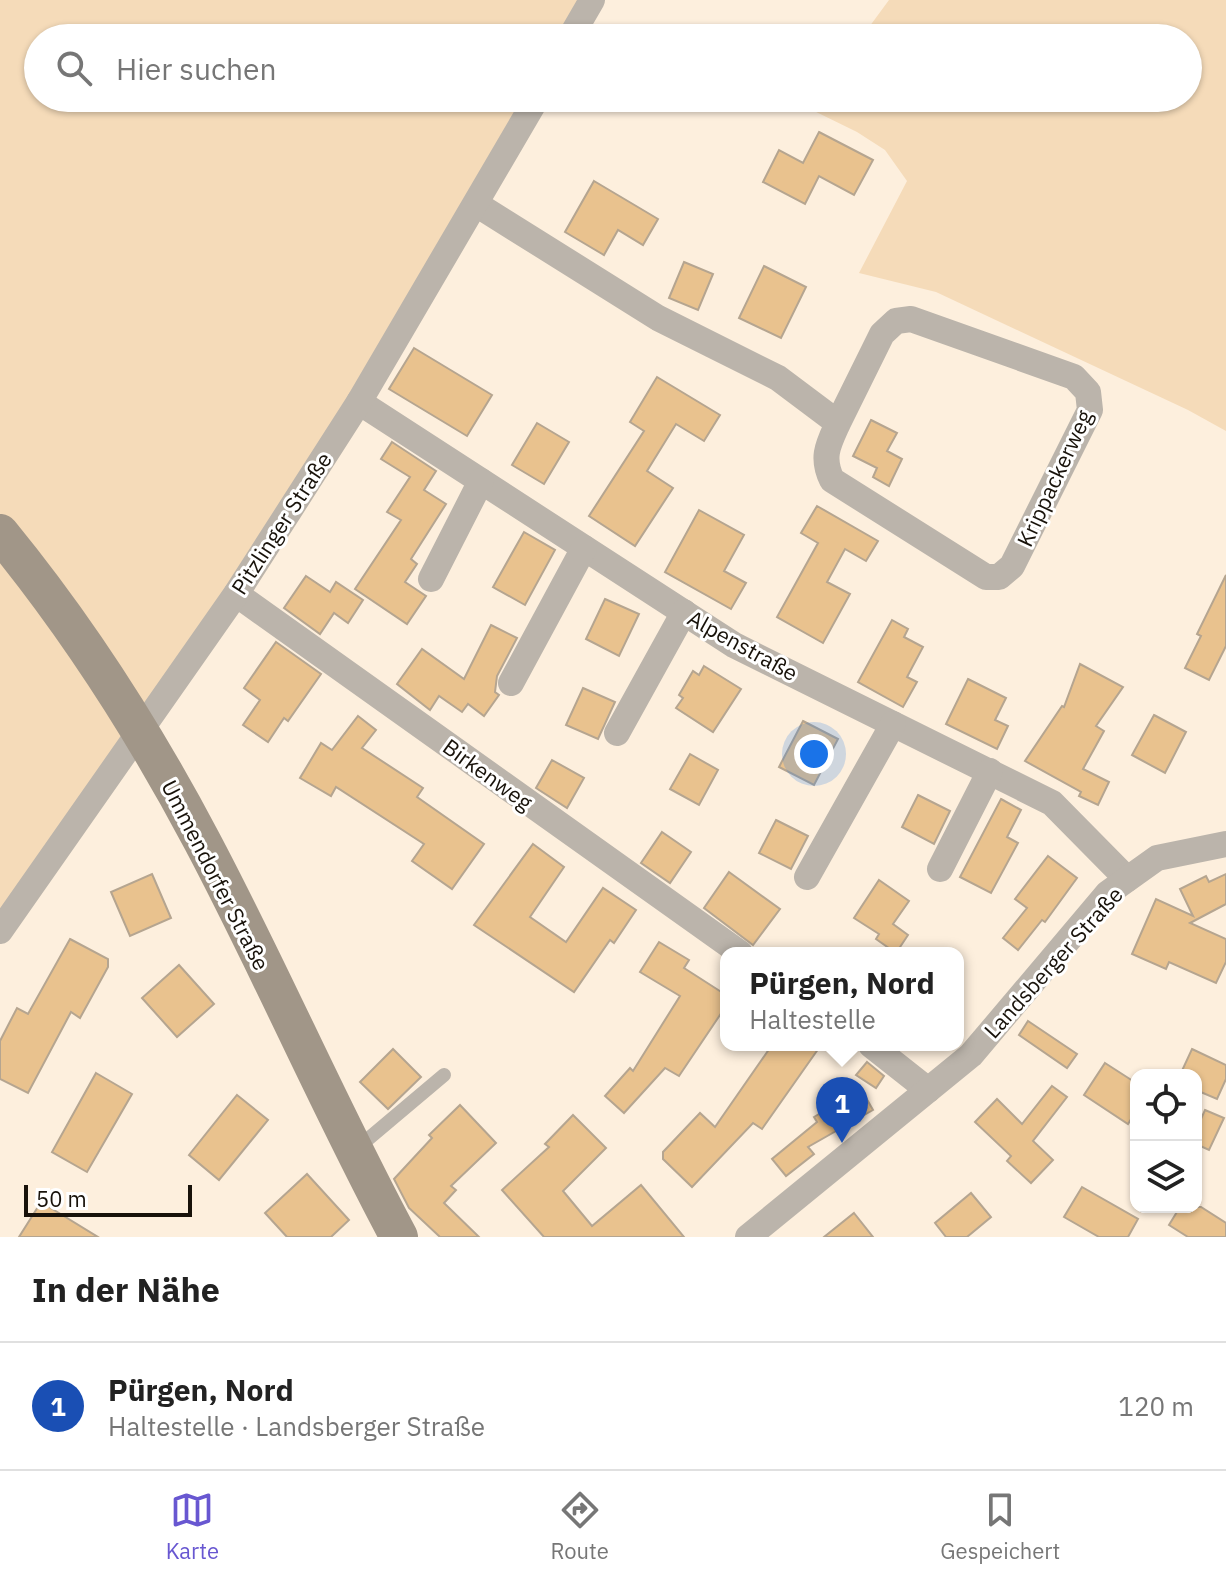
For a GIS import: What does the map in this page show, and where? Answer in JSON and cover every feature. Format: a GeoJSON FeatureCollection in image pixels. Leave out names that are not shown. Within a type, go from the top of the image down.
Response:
{"type":"FeatureCollection","features":[{"type":"Feature","properties":{"kind":"street"},"geometry":{"type":"LineString","coordinates":[[578,24],[592,0]]}},
{"type":"Feature","properties":{"kind":"street","name":"Pitzlinger Straße"},"geometry":{"type":"LineString","coordinates":[[0,931],[236,594],[359,402],[529,112]]}},
{"type":"Feature","properties":{"kind":"street"},"geometry":{"type":"LineString","coordinates":[[476,204],[658,318],[778,378],[838,423]]}},
{"type":"Feature","properties":{"kind":"street","name":"Krippackerweg"},"geometry":{"type":"LineString","coordinates":[[911,319],[1074,377],[1088,392],[1090,410],[1012,566],[999,577],[986,577],[832,480],[825,465],[825,450],[838,423],[882,334],[896,321],[911,319]]}},
{"type":"Feature","properties":{"kind":"street","name":"Alpenstraße"},"geometry":{"type":"LineString","coordinates":[[359,402],[734,645],[1052,803],[1127,879]]}},
{"type":"Feature","properties":{"kind":"street"},"geometry":{"type":"LineString","coordinates":[[431,579],[481,481]]}},
{"type":"Feature","properties":{"kind":"street","name":"Ummendorfer Straße"},"geometry":{"type":"LineString","coordinates":[[0,533],[33,572],[140,733],[202,841],[353,1152],[399,1237]]}},
{"type":"Feature","properties":{"kind":"street"},"geometry":{"type":"LineString","coordinates":[[511,683],[584,548]]}},
{"type":"Feature","properties":{"kind":"street","name":"Birkenweg"},"geometry":{"type":"LineString","coordinates":[[236,594],[732,947]]}},
{"type":"Feature","properties":{"kind":"street"},"geometry":{"type":"LineString","coordinates":[[617,733],[684,612]]}},
{"type":"Feature","properties":{"kind":"street"},"geometry":{"type":"LineString","coordinates":[[807,877],[893,724]]}},
{"type":"Feature","properties":{"kind":"street"},"geometry":{"type":"LineString","coordinates":[[940,869],[990,771]]}},
{"type":"Feature","properties":{"kind":"street","name":"Landsberger Straße"},"geometry":{"type":"LineString","coordinates":[[748,1237],[971,1055],[1108,893],[1157,858],[1226,844]]}},
{"type":"Feature","properties":{"kind":"street"},"geometry":{"type":"LineString","coordinates":[[879,1051],[928,1090]]}},
{"type":"Feature","properties":{"kind":"lane"},"geometry":{"type":"LineString","coordinates":[[353,1152],[444,1075]]}},
{"type":"Feature","properties":{"kind":"shaded area"},"geometry":{"type":"Polygon","coordinates":[[[0,0],[582,0],[568,24],[24,24],[24,112],[517,112],[352,398],[230,591],[0,914],[0,0]]]}},
{"type":"Feature","properties":{"kind":"shaded area"},"geometry":{"type":"Polygon","coordinates":[[[889,0],[1226,0],[1226,431],[1188,410],[936,292],[859,273],[907,181],[885,150],[816,112],[1202,112],[1202,24],[871,24],[889,0]]]}},
{"type":"Feature","properties":{"kind":"building"},"geometry":{"type":"Polygon","coordinates":[[[819,132],[873,160],[854,195],[819,176],[805,204],[763,182],[779,150],[803,163],[819,132]]]}},
{"type":"Feature","properties":{"kind":"building"},"geometry":{"type":"Polygon","coordinates":[[[594,181],[658,219],[643,245],[618,230],[604,255],[565,232],[594,181]]]}},
{"type":"Feature","properties":{"kind":"building"},"geometry":{"type":"Polygon","coordinates":[[[684,262],[713,274],[698,310],[669,298],[684,262]]]}},
{"type":"Feature","properties":{"kind":"building"},"geometry":{"type":"Polygon","coordinates":[[[764,266],[806,287],[781,338],[739,318],[764,266]]]}},
{"type":"Feature","properties":{"kind":"building"},"geometry":{"type":"Polygon","coordinates":[[[414,348],[492,395],[467,436],[389,389],[414,348]]]}},
{"type":"Feature","properties":{"kind":"building"},"geometry":{"type":"Polygon","coordinates":[[[657,377],[720,415],[704,441],[676,424],[647,471],[673,488],[635,546],[589,516],[644,431],[630,422],[657,377]]]}},
{"type":"Feature","properties":{"kind":"building"},"geometry":{"type":"Polygon","coordinates":[[[871,420],[897,433],[887,451],[902,459],[889,486],[873,477],[877,468],[853,456],[871,420]]]}},
{"type":"Feature","properties":{"kind":"building"},"geometry":{"type":"Polygon","coordinates":[[[537,423],[569,442],[544,484],[512,465],[537,423]]]}},
{"type":"Feature","properties":{"kind":"building"},"geometry":{"type":"Polygon","coordinates":[[[392,442],[436,471],[424,490],[446,504],[411,559],[417,564],[405,582],[426,596],[407,624],[355,589],[401,520],[387,512],[410,477],[381,459],[392,442]]]}},
{"type":"Feature","properties":{"kind":"building"},"geometry":{"type":"Polygon","coordinates":[[[817,506],[878,541],[866,561],[845,549],[827,582],[850,594],[823,643],[777,617],[818,543],[801,533],[817,506]]]}},
{"type":"Feature","properties":{"kind":"building"},"geometry":{"type":"Polygon","coordinates":[[[699,510],[744,535],[724,571],[746,583],[731,609],[665,572],[699,510]]]}},
{"type":"Feature","properties":{"kind":"building"},"geometry":{"type":"Polygon","coordinates":[[[524,532],[555,550],[525,605],[493,587],[524,532]]]}},
{"type":"Feature","properties":{"kind":"building"},"geometry":{"type":"Polygon","coordinates":[[[1226,575],[1226,646],[1209,680],[1185,668],[1201,636],[1197,634],[1226,575]]]}},
{"type":"Feature","properties":{"kind":"building"},"geometry":{"type":"Polygon","coordinates":[[[306,576],[330,592],[336,582],[363,600],[348,623],[334,613],[320,634],[284,608],[306,576]]]}},
{"type":"Feature","properties":{"kind":"building"},"geometry":{"type":"Polygon","coordinates":[[[605,599],[639,614],[619,656],[586,639],[605,599]]]}},
{"type":"Feature","properties":{"kind":"building"},"geometry":{"type":"Polygon","coordinates":[[[892,620],[908,629],[904,637],[923,647],[907,677],[917,682],[903,707],[858,682],[892,620]]]}},
{"type":"Feature","properties":{"kind":"building"},"geometry":{"type":"Polygon","coordinates":[[[491,625],[517,638],[497,676],[495,692],[499,695],[484,716],[468,704],[462,712],[439,696],[430,710],[397,684],[422,649],[464,679],[491,625]]]}},
{"type":"Feature","properties":{"kind":"building"},"geometry":{"type":"Polygon","coordinates":[[[276,642],[321,674],[288,721],[284,718],[268,742],[243,725],[260,700],[244,688],[276,642]]]}},
{"type":"Feature","properties":{"kind":"building"},"geometry":{"type":"Polygon","coordinates":[[[1080,664],[1123,687],[1096,726],[1104,731],[1083,769],[1109,782],[1098,805],[1025,761],[1064,707],[1080,664]]]}},
{"type":"Feature","properties":{"kind":"building"},"geometry":{"type":"Polygon","coordinates":[[[704,666],[741,689],[713,732],[676,708],[683,698],[679,695],[693,671],[699,675],[704,666]]]}},
{"type":"Feature","properties":{"kind":"building"},"geometry":{"type":"Polygon","coordinates":[[[968,679],[1006,698],[995,720],[1008,726],[997,749],[946,724],[968,679]]]}},
{"type":"Feature","properties":{"kind":"building"},"geometry":{"type":"Polygon","coordinates":[[[583,688],[615,702],[598,739],[566,725],[583,688]]]}},
{"type":"Feature","properties":{"kind":"building"},"geometry":{"type":"Polygon","coordinates":[[[1154,715],[1186,732],[1165,773],[1132,755],[1154,715]]]}},
{"type":"Feature","properties":{"kind":"building"},"geometry":{"type":"Polygon","coordinates":[[[358,716],[376,730],[362,748],[423,788],[417,797],[484,844],[452,889],[412,861],[424,844],[336,787],[331,796],[300,778],[321,743],[332,750],[358,716]]]}},
{"type":"Feature","properties":{"kind":"building"},"geometry":{"type":"Polygon","coordinates":[[[803,721],[838,739],[814,785],[779,767],[803,721]]]}},
{"type":"Feature","properties":{"kind":"building"},"geometry":{"type":"Polygon","coordinates":[[[690,754],[718,770],[699,805],[670,789],[690,754]]]}},
{"type":"Feature","properties":{"kind":"building"},"geometry":{"type":"Polygon","coordinates":[[[552,760],[584,778],[567,808],[536,788],[552,760]]]}},
{"type":"Feature","properties":{"kind":"building"},"geometry":{"type":"Polygon","coordinates":[[[918,795],[950,811],[934,844],[902,827],[918,795]]]}},
{"type":"Feature","properties":{"kind":"building"},"geometry":{"type":"Polygon","coordinates":[[[1001,799],[1021,810],[1007,837],[1018,843],[991,893],[960,877],[1001,799]]]}},
{"type":"Feature","properties":{"kind":"building"},"geometry":{"type":"Polygon","coordinates":[[[776,820],[808,836],[791,869],[759,853],[776,820]]]}},
{"type":"Feature","properties":{"kind":"building"},"geometry":{"type":"Polygon","coordinates":[[[662,832],[691,852],[670,883],[641,863],[662,832]]]}},
{"type":"Feature","properties":{"kind":"building"},"geometry":{"type":"Polygon","coordinates":[[[533,844],[564,867],[530,917],[566,942],[603,888],[636,910],[614,943],[610,940],[574,992],[474,925],[533,844]]]}},
{"type":"Feature","properties":{"kind":"building"},"geometry":{"type":"Polygon","coordinates":[[[1048,856],[1077,878],[1045,922],[1042,920],[1018,950],[1003,938],[1027,908],[1015,899],[1048,856]]]}},
{"type":"Feature","properties":{"kind":"building"},"geometry":{"type":"Polygon","coordinates":[[[729,872],[780,909],[753,945],[704,908],[729,872]]]}},
{"type":"Feature","properties":{"kind":"building"},"geometry":{"type":"Polygon","coordinates":[[[152,874],[171,918],[130,936],[111,892],[152,874]]]}},
{"type":"Feature","properties":{"kind":"building"},"geometry":{"type":"Polygon","coordinates":[[[1226,874],[1226,904],[1190,923],[1226,939],[1226,962],[1216,983],[1169,962],[1166,969],[1132,954],[1156,899],[1193,916],[1180,889],[1206,876],[1209,882],[1226,874]]]}},
{"type":"Feature","properties":{"kind":"building"},"geometry":{"type":"Polygon","coordinates":[[[879,880],[909,901],[893,924],[908,935],[900,947],[887,947],[876,939],[879,934],[854,918],[879,880]]]}},
{"type":"Feature","properties":{"kind":"building"},"geometry":{"type":"Polygon","coordinates":[[[70,939],[108,959],[108,967],[80,1018],[71,1012],[28,1093],[0,1079],[0,1041],[17,1008],[28,1014],[70,939]]]}},
{"type":"Feature","properties":{"kind":"building"},"geometry":{"type":"Polygon","coordinates":[[[659,942],[689,960],[684,968],[720,991],[720,1015],[679,1076],[665,1068],[624,1113],[605,1096],[630,1068],[633,1071],[680,996],[640,972],[659,942]]]}},
{"type":"Feature","properties":{"kind":"building"},"geometry":{"type":"Polygon","coordinates":[[[179,965],[214,1004],[177,1037],[142,998],[179,965]]]}},
{"type":"Feature","properties":{"kind":"building"},"geometry":{"type":"Polygon","coordinates":[[[1028,1021],[1077,1054],[1067,1068],[1019,1035],[1028,1021]]]}},
{"type":"Feature","properties":{"kind":"building"},"geometry":{"type":"Polygon","coordinates":[[[393,1049],[421,1077],[388,1109],[360,1082],[393,1049]]]}},
{"type":"Feature","properties":{"kind":"building"},"geometry":{"type":"Polygon","coordinates":[[[1192,1049],[1226,1065],[1226,1079],[1217,1099],[1202,1093],[1202,1069],[1183,1069],[1192,1049]]]}},
{"type":"Feature","properties":{"kind":"building"},"geometry":{"type":"Polygon","coordinates":[[[768,1051],[817,1051],[762,1129],[753,1123],[692,1187],[663,1159],[663,1152],[700,1113],[715,1127],[768,1051]]]}},
{"type":"Feature","properties":{"kind":"building"},"geometry":{"type":"Polygon","coordinates":[[[867,1062],[884,1076],[876,1088],[856,1075],[867,1062]]]}},
{"type":"Feature","properties":{"kind":"building"},"geometry":{"type":"Polygon","coordinates":[[[1105,1063],[1130,1079],[1130,1121],[1128,1124],[1084,1095],[1105,1063]]]}},
{"type":"Feature","properties":{"kind":"building"},"geometry":{"type":"Polygon","coordinates":[[[96,1073],[132,1094],[87,1172],[52,1152],[96,1073]]]}},
{"type":"Feature","properties":{"kind":"building"},"geometry":{"type":"Polygon","coordinates":[[[1052,1086],[1067,1097],[1033,1141],[1053,1160],[1031,1183],[1007,1161],[1011,1156],[975,1122],[997,1099],[1022,1124],[1052,1086]]]}},
{"type":"Feature","properties":{"kind":"building"},"geometry":{"type":"Polygon","coordinates":[[[861,1089],[873,1110],[808,1147],[814,1154],[786,1176],[772,1159],[817,1122],[814,1117],[861,1089]]]}},
{"type":"Feature","properties":{"kind":"building"},"geometry":{"type":"Polygon","coordinates":[[[237,1095],[268,1120],[219,1180],[189,1155],[237,1095]]]}},
{"type":"Feature","properties":{"kind":"building"},"geometry":{"type":"Polygon","coordinates":[[[460,1105],[496,1143],[451,1186],[456,1190],[444,1203],[479,1237],[440,1237],[409,1208],[394,1179],[432,1138],[429,1135],[460,1105]]]}},
{"type":"Feature","properties":{"kind":"building"},"geometry":{"type":"Polygon","coordinates":[[[1205,1110],[1224,1118],[1209,1150],[1202,1147],[1202,1117],[1205,1110]]]}},
{"type":"Feature","properties":{"kind":"building"},"geometry":{"type":"Polygon","coordinates":[[[573,1115],[606,1148],[563,1191],[592,1226],[641,1185],[684,1237],[544,1237],[502,1190],[549,1147],[545,1144],[573,1115]]]}},
{"type":"Feature","properties":{"kind":"building"},"geometry":{"type":"Polygon","coordinates":[[[307,1174],[349,1220],[331,1237],[287,1237],[265,1213],[307,1174]]]}},
{"type":"Feature","properties":{"kind":"building"},"geometry":{"type":"Polygon","coordinates":[[[1082,1187],[1138,1219],[1128,1237],[1099,1237],[1064,1217],[1082,1187]]]}},
{"type":"Feature","properties":{"kind":"building"},"geometry":{"type":"Polygon","coordinates":[[[971,1193],[991,1217],[967,1237],[946,1237],[935,1223],[971,1193]]]}},
{"type":"Feature","properties":{"kind":"building"},"geometry":{"type":"Polygon","coordinates":[[[41,1202],[98,1237],[19,1237],[41,1202]]]}},
{"type":"Feature","properties":{"kind":"building"},"geometry":{"type":"Polygon","coordinates":[[[1202,1208],[1226,1223],[1226,1237],[1188,1237],[1169,1225],[1176,1213],[1202,1213],[1202,1208]]]}},
{"type":"Feature","properties":{"kind":"building"},"geometry":{"type":"Polygon","coordinates":[[[854,1213],[873,1237],[824,1237],[854,1213]]]}},
{"type":"Feature","properties":{"kind":"place","name":"Pürgen, Nord"},"geometry":{"type":"Point","coordinates":[842,1143]}}]}
